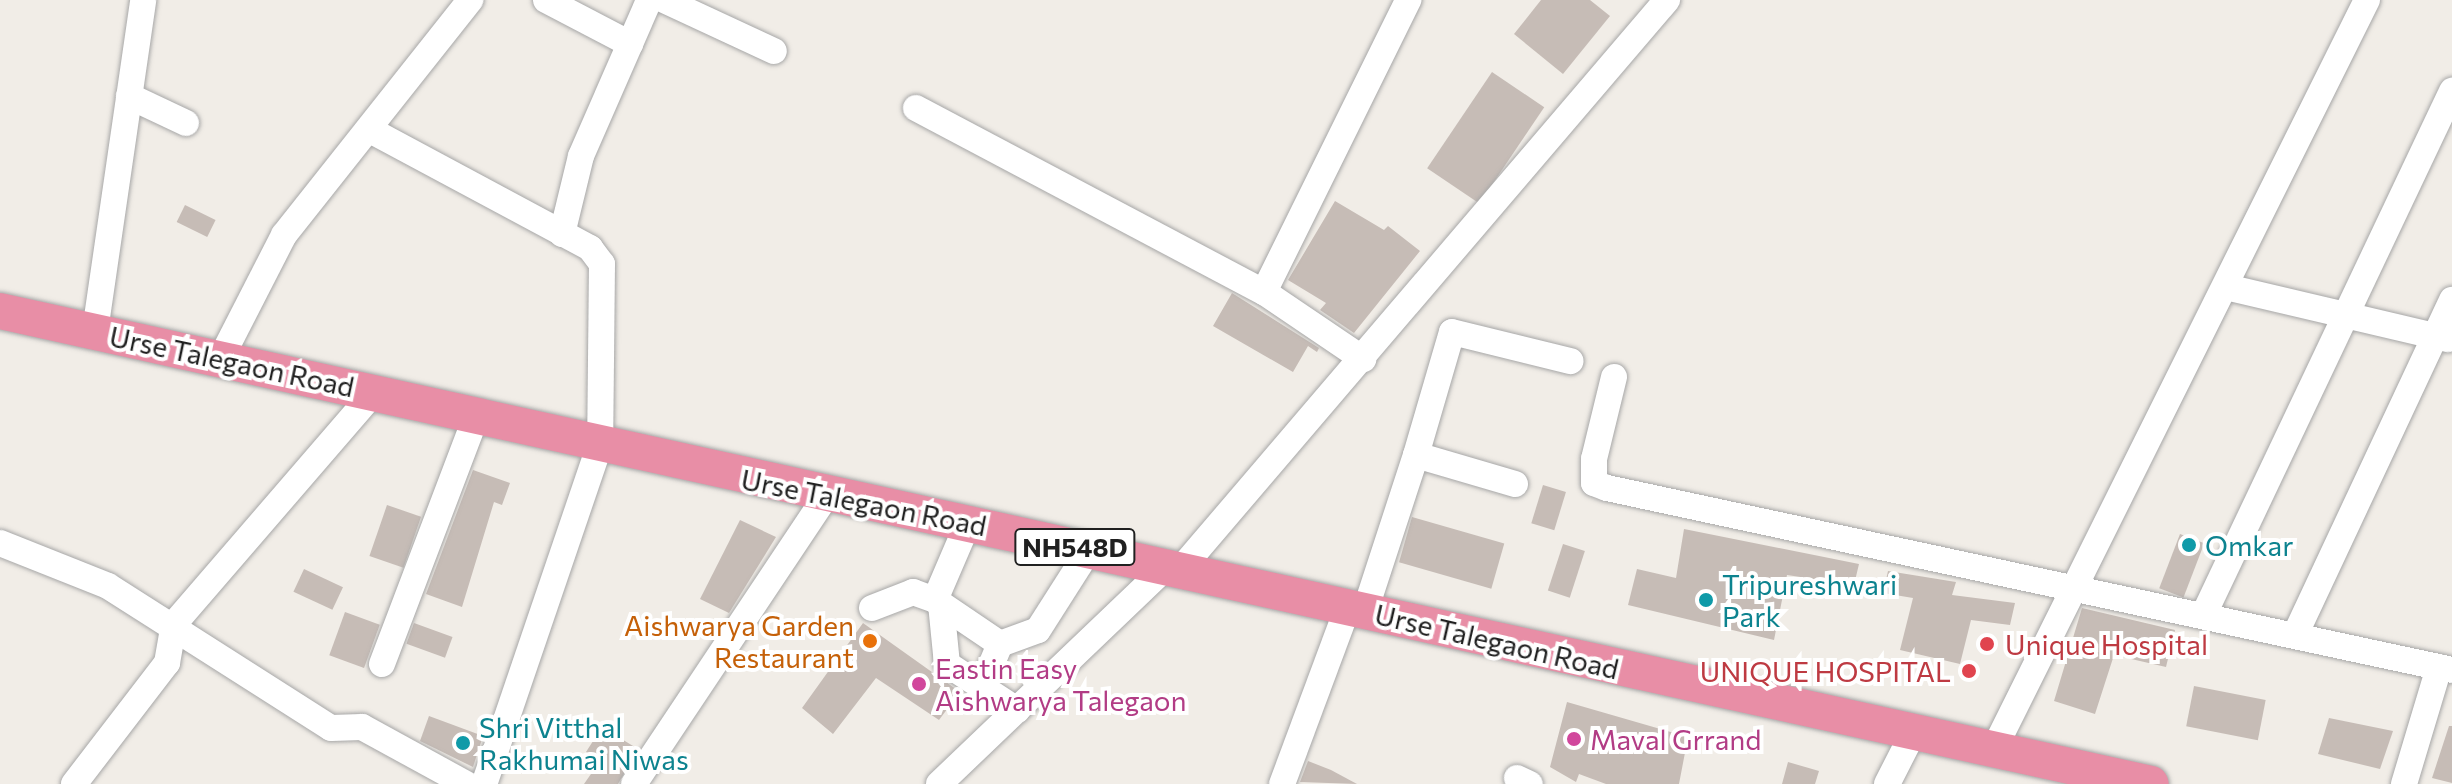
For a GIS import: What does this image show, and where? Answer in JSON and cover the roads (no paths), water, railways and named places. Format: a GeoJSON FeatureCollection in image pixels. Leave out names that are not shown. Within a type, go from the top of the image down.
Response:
{"type":"FeatureCollection","features":[{"type":"Feature","properties":{"kind":"highway","name":"Urse Talegaon Road"},"geometry":{"type":"LineString","coordinates":[[0,311],[374,392],[825,498],[968,523],[1912,735],[2151,784]]}},
{"type":"Feature","properties":{"kind":"street"},"geometry":{"type":"LineString","coordinates":[[95,331],[143,0]]}},
{"type":"Feature","properties":{"kind":"street"},"geometry":{"type":"LineString","coordinates":[[221,358],[284,235],[470,0]]}},
{"type":"Feature","properties":{"kind":"street"},"geometry":{"type":"LineString","coordinates":[[546,0],[630,44]]}},
{"type":"Feature","properties":{"kind":"street"},"geometry":{"type":"LineString","coordinates":[[562,234],[581,156],[649,0]]}},
{"type":"Feature","properties":{"kind":"street"},"geometry":{"type":"LineString","coordinates":[[664,0],[774,51]]}},
{"type":"Feature","properties":{"kind":"street"},"geometry":{"type":"LineString","coordinates":[[1264,292],[1408,0]]}},
{"type":"Feature","properties":{"kind":"street"},"geometry":{"type":"LineString","coordinates":[[939,784],[1173,569],[1363,359],[1667,0]]}},
{"type":"Feature","properties":{"kind":"street"},"geometry":{"type":"LineString","coordinates":[[1993,751],[2367,0]]}},
{"type":"Feature","properties":{"kind":"street"},"geometry":{"type":"LineString","coordinates":[[2205,612],[2452,91]]}},
{"type":"Feature","properties":{"kind":"street"},"geometry":{"type":"LineString","coordinates":[[129,96],[186,123]]}},
{"type":"Feature","properties":{"kind":"street"},"geometry":{"type":"LineString","coordinates":[[916,108],[1264,292],[1363,359]]}},
{"type":"Feature","properties":{"kind":"street"},"geometry":{"type":"LineString","coordinates":[[370,130],[590,248],[602,264],[600,444],[484,784]]}},
{"type":"Feature","properties":{"kind":"street"},"geometry":{"type":"LineString","coordinates":[[2226,287],[2443,338]]}},
{"type":"Feature","properties":{"kind":"street"},"geometry":{"type":"LineString","coordinates":[[2296,633],[2443,338],[2452,300]]}},
{"type":"Feature","properties":{"kind":"street"},"geometry":{"type":"LineString","coordinates":[[1282,784],[1357,609],[1416,455],[1452,332],[1570,361]]}},
{"type":"Feature","properties":{"kind":"street"},"geometry":{"type":"LineString","coordinates":[[1614,377],[1594,483],[2205,612],[2446,668],[2404,784]]}},
{"type":"Feature","properties":{"kind":"street"},"geometry":{"type":"LineString","coordinates":[[74,784],[167,663],[174,624],[374,392]]}},
{"type":"Feature","properties":{"kind":"street"},"geometry":{"type":"LineString","coordinates":[[382,664],[476,416]]}},
{"type":"Feature","properties":{"kind":"street"},"geometry":{"type":"LineString","coordinates":[[1416,455],[1515,484]]}},
{"type":"Feature","properties":{"kind":"street"},"geometry":{"type":"LineString","coordinates":[[634,784],[825,498]]}},
{"type":"Feature","properties":{"kind":"street"},"geometry":{"type":"LineString","coordinates":[[968,523],[938,602],[947,664],[1017,710]]}},
{"type":"Feature","properties":{"kind":"street"},"geometry":{"type":"LineString","coordinates":[[0,543],[70,567],[174,624],[331,728],[362,727],[466,784]]}},
{"type":"Feature","properties":{"kind":"street"},"geometry":{"type":"LineString","coordinates":[[982,687],[1000,644],[1038,630],[1089,550]]}},
{"type":"Feature","properties":{"kind":"street"},"geometry":{"type":"LineString","coordinates":[[872,608],[913,592],[938,602],[1000,644]]}},
{"type":"Feature","properties":{"kind":"street"},"geometry":{"type":"LineString","coordinates":[[1887,784],[1912,735]]}},
{"type":"Feature","properties":{"kind":"place","name":"Omkar"},"geometry":{"type":"Point","coordinates":[2189,545]}},
{"type":"Feature","properties":{"kind":"place","name":"Tripureshwari Park"},"geometry":{"type":"Point","coordinates":[1706,600]}},
{"type":"Feature","properties":{"kind":"place","name":"Aishwarya Garden Restaurant"},"geometry":{"type":"Point","coordinates":[870,641]}},
{"type":"Feature","properties":{"kind":"place","name":"Unique Hospital"},"geometry":{"type":"Point","coordinates":[1987,644]}},
{"type":"Feature","properties":{"kind":"place","name":"UNIQUE HOSPITAL"},"geometry":{"type":"Point","coordinates":[1969,671]}},
{"type":"Feature","properties":{"kind":"place","name":"Eastin Easy Aishwarya Talegaon"},"geometry":{"type":"Point","coordinates":[919,684]}},
{"type":"Feature","properties":{"kind":"place","name":"Maval Grrand"},"geometry":{"type":"Point","coordinates":[1574,739]}},
{"type":"Feature","properties":{"kind":"place","name":"Shri Vitthal Rakhumai Niwas"},"geometry":{"type":"Point","coordinates":[463,743]}}]}
